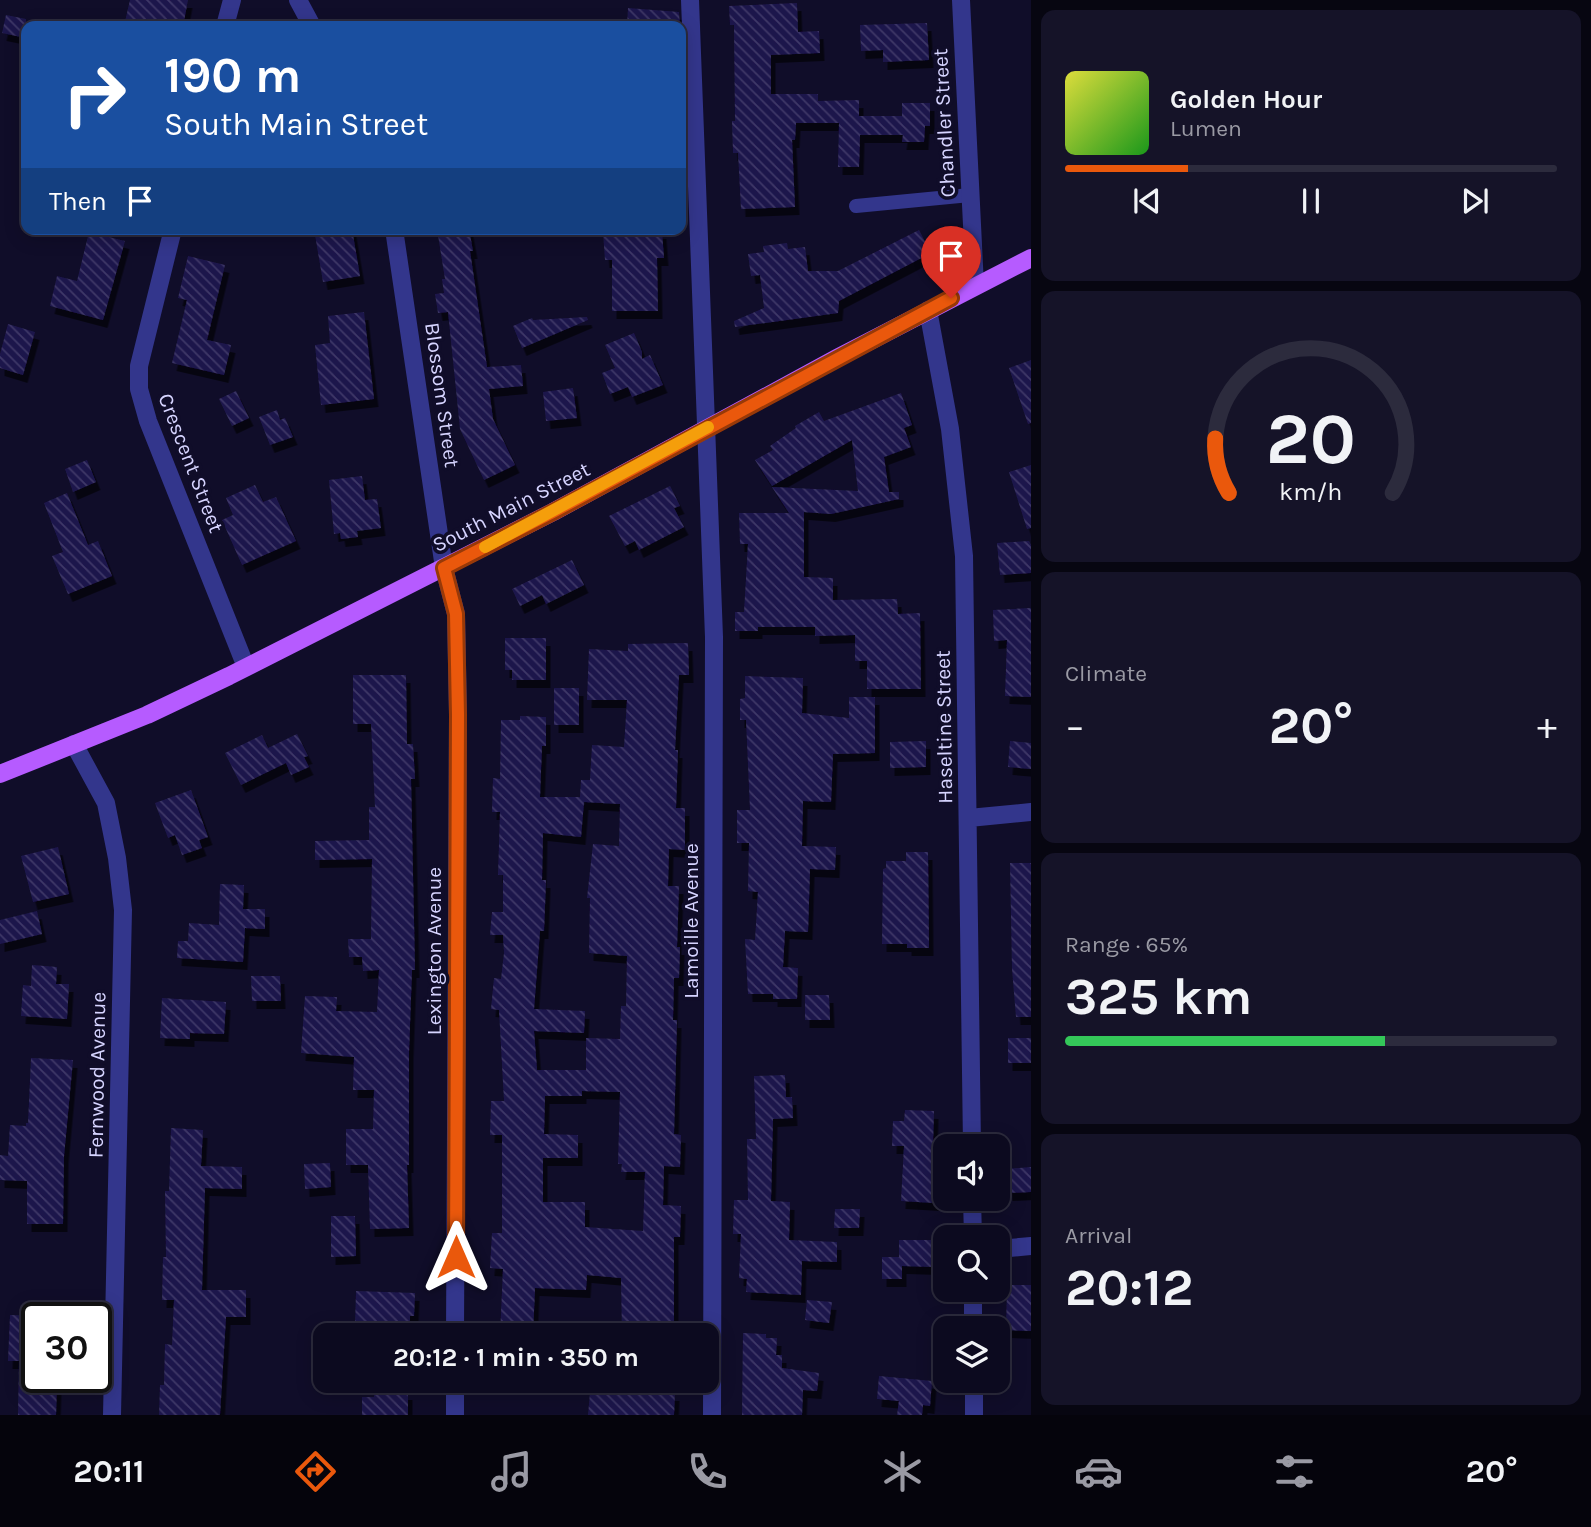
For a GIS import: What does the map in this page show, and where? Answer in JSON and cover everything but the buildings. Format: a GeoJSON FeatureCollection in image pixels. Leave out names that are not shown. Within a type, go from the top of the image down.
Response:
{"type":"FeatureCollection","features":[{"type":"Feature","properties":{"kind":"main road","name":"South Main Street"},"geometry":{"type":"LineString","coordinates":[[0,774],[147,715],[444,568],[928,310],[1031,258]]}},
{"type":"Feature","properties":{"kind":"street"},"geometry":{"type":"LineString","coordinates":[[226,21],[232,0]]}},
{"type":"Feature","properties":{"kind":"street"},"geometry":{"type":"LineString","coordinates":[[298,0],[309,21]]}},
{"type":"Feature","properties":{"kind":"street","name":"Lamoille Avenue"},"geometry":{"type":"LineString","coordinates":[[690,0],[714,637],[712,1415]]}},
{"type":"Feature","properties":{"kind":"street","name":"Chandler Street"},"geometry":{"type":"LineString","coordinates":[[961,0],[975,286]]}},
{"type":"Feature","properties":{"kind":"street","name":"Crescent Street"},"geometry":{"type":"LineString","coordinates":[[172,235],[139,366],[139,389],[148,421],[246,667]]}},
{"type":"Feature","properties":{"kind":"street","name":"Blossom Street"},"geometry":{"type":"LineString","coordinates":[[395,235],[444,568]]}},
{"type":"Feature","properties":{"kind":"street","name":"Haseltine Street"},"geometry":{"type":"LineString","coordinates":[[928,310],[950,429],[964,556],[972,1134]]}},
{"type":"Feature","properties":{"kind":"street","name":"Lexington Avenue"},"geometry":{"type":"LineString","coordinates":[[444,568],[456,614],[458,715],[455,1323]]}},
{"type":"Feature","properties":{"kind":"street","name":"Fernwood Avenue"},"geometry":{"type":"LineString","coordinates":[[74,744],[106,803],[117,858],[123,909],[112,1415]]}},
{"type":"Feature","properties":{"kind":"street"},"geometry":{"type":"LineString","coordinates":[[969,818],[1031,813]]}},
{"type":"Feature","properties":{"kind":"street"},"geometry":{"type":"LineString","coordinates":[[1010,1248],[1031,1247]]}},
{"type":"Feature","properties":{"kind":"street"},"geometry":{"type":"LineString","coordinates":[[455,1393],[455,1415]]}},
{"type":"Feature","properties":{"kind":"street"},"geometry":{"type":"LineString","coordinates":[[974,1393],[974,1415]]}},
{"type":"Feature","properties":{"kind":"lane"},"geometry":{"type":"LineString","coordinates":[[856,206],[970,195]]}},
{"type":"Feature","properties":{"kind":"slow traffic"},"geometry":{"type":"LineString","coordinates":[[485,547],[708,427]]}},
{"type":"Feature","properties":{"kind":"route"},"geometry":{"type":"LineString","coordinates":[[456,1257],[458,715],[456,614],[444,568],[951,298]]}}]}
